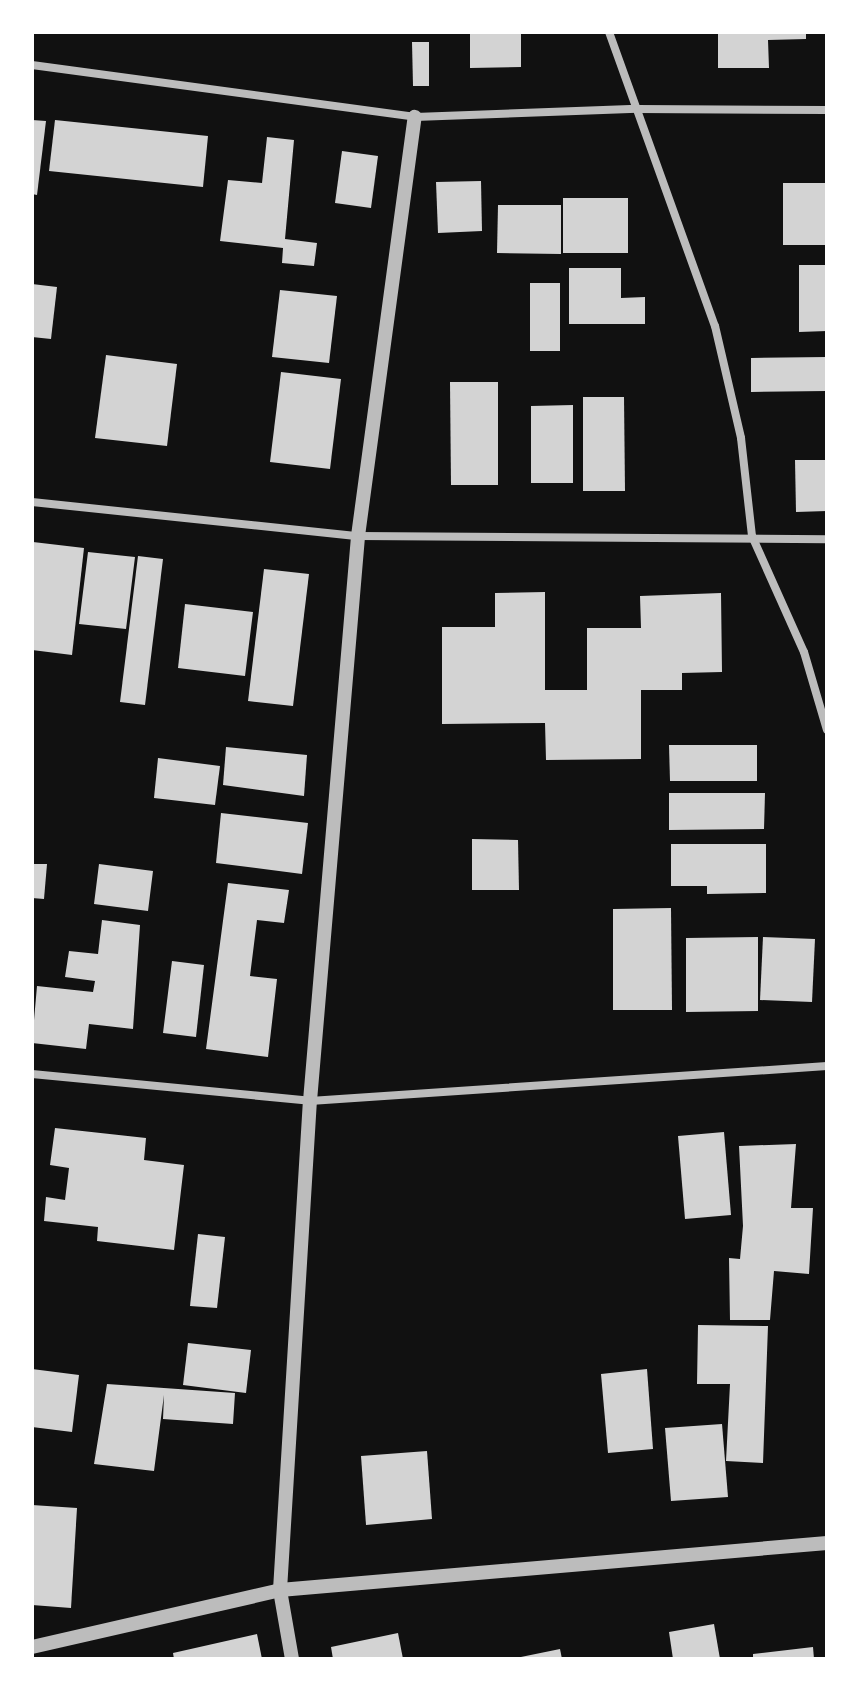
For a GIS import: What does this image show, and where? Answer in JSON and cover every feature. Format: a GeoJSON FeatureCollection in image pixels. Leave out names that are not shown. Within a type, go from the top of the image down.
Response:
{"type":"FeatureCollection","features":[{"type":"Feature","properties":{"kind":"street"},"geometry":{"type":"LineString","coordinates":[[609,32],[715,326],[741,438],[752,536],[804,652],[827,730]]}},
{"type":"Feature","properties":{"kind":"street"},"geometry":{"type":"LineString","coordinates":[[32,65],[415,117],[637,109],[827,110]]}},
{"type":"Feature","properties":{"kind":"street"},"geometry":{"type":"LineString","coordinates":[[292,1659],[280,1590],[310,1101],[358,536],[415,117]]}},
{"type":"Feature","properties":{"kind":"street"},"geometry":{"type":"LineString","coordinates":[[32,502],[358,536],[752,536],[827,539]]}},
{"type":"Feature","properties":{"kind":"street"},"geometry":{"type":"LineString","coordinates":[[32,1074],[310,1101],[827,1066]]}},
{"type":"Feature","properties":{"kind":"street"},"geometry":{"type":"LineString","coordinates":[[32,1647],[280,1590],[827,1543]]}},
{"type":"Feature","properties":{"kind":"building"},"geometry":{"type":"Polygon","coordinates":[[[470,32],[521,32],[521,67],[470,68],[470,32]]]}},
{"type":"Feature","properties":{"kind":"building"},"geometry":{"type":"Polygon","coordinates":[[[718,32],[806,32],[806,39],[768,40],[769,68],[718,68],[718,32]]]}},
{"type":"Feature","properties":{"kind":"building"},"geometry":{"type":"Polygon","coordinates":[[[412,42],[429,42],[429,86],[413,86],[412,42]]]}},
{"type":"Feature","properties":{"kind":"building"},"geometry":{"type":"Polygon","coordinates":[[[32,120],[46,121],[37,195],[32,194],[32,120]]]}},
{"type":"Feature","properties":{"kind":"building"},"geometry":{"type":"Polygon","coordinates":[[[55,120],[208,136],[203,187],[49,171],[55,120]]]}},
{"type":"Feature","properties":{"kind":"building"},"geometry":{"type":"Polygon","coordinates":[[[267,137],[294,140],[285,239],[317,243],[314,266],[282,263],[283,248],[220,241],[228,180],[262,183],[267,137]]]}},
{"type":"Feature","properties":{"kind":"building"},"geometry":{"type":"Polygon","coordinates":[[[342,151],[378,156],[371,208],[335,203],[342,151]]]}},
{"type":"Feature","properties":{"kind":"building"},"geometry":{"type":"Polygon","coordinates":[[[481,181],[482,231],[438,233],[436,182],[481,181]]]}},
{"type":"Feature","properties":{"kind":"building"},"geometry":{"type":"Polygon","coordinates":[[[783,183],[827,183],[827,245],[783,245],[783,183]]]}},
{"type":"Feature","properties":{"kind":"building"},"geometry":{"type":"Polygon","coordinates":[[[563,198],[628,198],[628,253],[563,253],[563,198]]]}},
{"type":"Feature","properties":{"kind":"building"},"geometry":{"type":"Polygon","coordinates":[[[498,205],[561,205],[561,254],[497,253],[498,205]]]}},
{"type":"Feature","properties":{"kind":"building"},"geometry":{"type":"Polygon","coordinates":[[[799,265],[827,265],[827,331],[799,332],[799,265]]]}},
{"type":"Feature","properties":{"kind":"building"},"geometry":{"type":"Polygon","coordinates":[[[569,268],[621,268],[621,298],[645,297],[645,324],[569,324],[569,268]]]}},
{"type":"Feature","properties":{"kind":"building"},"geometry":{"type":"Polygon","coordinates":[[[530,283],[560,283],[560,351],[530,351],[530,283]]]}},
{"type":"Feature","properties":{"kind":"building"},"geometry":{"type":"Polygon","coordinates":[[[32,284],[57,287],[51,339],[32,337],[32,284]]]}},
{"type":"Feature","properties":{"kind":"building"},"geometry":{"type":"Polygon","coordinates":[[[280,290],[337,296],[329,363],[272,357],[280,290]]]}},
{"type":"Feature","properties":{"kind":"building"},"geometry":{"type":"Polygon","coordinates":[[[106,355],[177,364],[167,446],[95,438],[106,355]]]}},
{"type":"Feature","properties":{"kind":"building"},"geometry":{"type":"Polygon","coordinates":[[[827,357],[827,391],[751,392],[751,358],[827,357]]]}},
{"type":"Feature","properties":{"kind":"building"},"geometry":{"type":"Polygon","coordinates":[[[281,372],[341,379],[330,469],[270,462],[281,372]]]}},
{"type":"Feature","properties":{"kind":"building"},"geometry":{"type":"Polygon","coordinates":[[[450,382],[498,382],[498,485],[451,485],[450,382]]]}},
{"type":"Feature","properties":{"kind":"building"},"geometry":{"type":"Polygon","coordinates":[[[583,397],[624,397],[625,491],[583,491],[583,397]]]}},
{"type":"Feature","properties":{"kind":"building"},"geometry":{"type":"Polygon","coordinates":[[[573,405],[573,483],[531,483],[531,406],[573,405]]]}},
{"type":"Feature","properties":{"kind":"building"},"geometry":{"type":"Polygon","coordinates":[[[795,460],[827,460],[827,511],[796,512],[795,460]]]}},
{"type":"Feature","properties":{"kind":"building"},"geometry":{"type":"Polygon","coordinates":[[[33,542],[84,548],[72,655],[32,650],[33,542]]]}},
{"type":"Feature","properties":{"kind":"building"},"geometry":{"type":"Polygon","coordinates":[[[88,552],[135,557],[126,629],[79,624],[88,552]]]}},
{"type":"Feature","properties":{"kind":"building"},"geometry":{"type":"Polygon","coordinates":[[[138,556],[163,559],[145,705],[120,702],[138,556]]]}},
{"type":"Feature","properties":{"kind":"building"},"geometry":{"type":"Polygon","coordinates":[[[264,569],[309,574],[293,706],[248,701],[264,569]]]}},
{"type":"Feature","properties":{"kind":"building"},"geometry":{"type":"Polygon","coordinates":[[[545,592],[545,690],[587,690],[587,628],[641,628],[640,596],[721,593],[722,672],[682,673],[682,690],[641,690],[641,759],[546,760],[545,723],[442,724],[442,627],[495,627],[495,593],[545,592]]]}},
{"type":"Feature","properties":{"kind":"building"},"geometry":{"type":"Polygon","coordinates":[[[185,604],[253,612],[245,676],[178,668],[185,604]]]}},
{"type":"Feature","properties":{"kind":"building"},"geometry":{"type":"Polygon","coordinates":[[[669,745],[757,745],[757,781],[670,781],[669,745]]]}},
{"type":"Feature","properties":{"kind":"building"},"geometry":{"type":"Polygon","coordinates":[[[226,747],[307,755],[304,796],[223,785],[226,747]]]}},
{"type":"Feature","properties":{"kind":"building"},"geometry":{"type":"Polygon","coordinates":[[[158,758],[220,766],[215,805],[154,798],[158,758]]]}},
{"type":"Feature","properties":{"kind":"building"},"geometry":{"type":"Polygon","coordinates":[[[669,793],[765,793],[764,829],[669,830],[669,793]]]}},
{"type":"Feature","properties":{"kind":"building"},"geometry":{"type":"Polygon","coordinates":[[[221,813],[308,823],[302,874],[216,863],[221,813]]]}},
{"type":"Feature","properties":{"kind":"building"},"geometry":{"type":"Polygon","coordinates":[[[472,839],[518,840],[519,890],[472,890],[472,839]]]}},
{"type":"Feature","properties":{"kind":"building"},"geometry":{"type":"Polygon","coordinates":[[[671,844],[766,844],[766,893],[707,894],[707,886],[671,886],[671,844]]]}},
{"type":"Feature","properties":{"kind":"building"},"geometry":{"type":"Polygon","coordinates":[[[32,864],[47,864],[44,899],[32,898],[32,864]]]}},
{"type":"Feature","properties":{"kind":"building"},"geometry":{"type":"Polygon","coordinates":[[[99,864],[153,871],[148,911],[94,904],[99,864]]]}},
{"type":"Feature","properties":{"kind":"building"},"geometry":{"type":"Polygon","coordinates":[[[228,883],[289,890],[284,923],[257,920],[250,976],[277,979],[268,1057],[206,1049],[228,883]]]}},
{"type":"Feature","properties":{"kind":"building"},"geometry":{"type":"Polygon","coordinates":[[[671,908],[672,1010],[613,1010],[613,909],[671,908]]]}},
{"type":"Feature","properties":{"kind":"building"},"geometry":{"type":"Polygon","coordinates":[[[102,920],[140,925],[133,1029],[89,1024],[86,1049],[32,1043],[37,986],[93,992],[95,981],[65,977],[69,951],[98,954],[102,920]]]}},
{"type":"Feature","properties":{"kind":"building"},"geometry":{"type":"Polygon","coordinates":[[[758,937],[758,1011],[686,1012],[686,938],[758,937]]]}},
{"type":"Feature","properties":{"kind":"building"},"geometry":{"type":"Polygon","coordinates":[[[763,937],[815,939],[812,1002],[760,1000],[763,937]]]}},
{"type":"Feature","properties":{"kind":"building"},"geometry":{"type":"Polygon","coordinates":[[[172,961],[204,965],[196,1037],[163,1033],[172,961]]]}},
{"type":"Feature","properties":{"kind":"building"},"geometry":{"type":"Polygon","coordinates":[[[55,1128],[146,1138],[144,1160],[184,1165],[174,1250],[97,1241],[98,1227],[44,1221],[46,1197],[65,1200],[69,1168],[50,1165],[55,1128]]]}},
{"type":"Feature","properties":{"kind":"building"},"geometry":{"type":"Polygon","coordinates":[[[724,1132],[731,1215],[685,1219],[678,1136],[724,1132]]]}},
{"type":"Feature","properties":{"kind":"building"},"geometry":{"type":"Polygon","coordinates":[[[796,1144],[791,1208],[813,1208],[809,1274],[774,1271],[770,1320],[730,1320],[729,1258],[740,1259],[743,1226],[739,1146],[796,1144]]]}},
{"type":"Feature","properties":{"kind":"building"},"geometry":{"type":"Polygon","coordinates":[[[198,1234],[225,1237],[217,1308],[190,1306],[198,1234]]]}},
{"type":"Feature","properties":{"kind":"building"},"geometry":{"type":"Polygon","coordinates":[[[698,1325],[768,1326],[763,1463],[726,1461],[730,1384],[697,1384],[698,1325]]]}},
{"type":"Feature","properties":{"kind":"building"},"geometry":{"type":"Polygon","coordinates":[[[188,1343],[251,1350],[246,1393],[183,1385],[188,1343]]]}},
{"type":"Feature","properties":{"kind":"building"},"geometry":{"type":"Polygon","coordinates":[[[32,1369],[79,1375],[72,1432],[32,1427],[32,1369]]]}},
{"type":"Feature","properties":{"kind":"building"},"geometry":{"type":"Polygon","coordinates":[[[647,1369],[653,1449],[608,1453],[601,1374],[647,1369]]]}},
{"type":"Feature","properties":{"kind":"building"},"geometry":{"type":"Polygon","coordinates":[[[107,1384],[235,1393],[233,1424],[163,1419],[164,1395],[154,1471],[94,1464],[107,1384]]]}},
{"type":"Feature","properties":{"kind":"building"},"geometry":{"type":"Polygon","coordinates":[[[722,1424],[728,1497],[671,1501],[665,1428],[722,1424]]]}},
{"type":"Feature","properties":{"kind":"building"},"geometry":{"type":"Polygon","coordinates":[[[427,1451],[432,1519],[366,1525],[361,1456],[427,1451]]]}},
{"type":"Feature","properties":{"kind":"building"},"geometry":{"type":"Polygon","coordinates":[[[32,1505],[77,1508],[71,1608],[32,1605],[32,1505]]]}},
{"type":"Feature","properties":{"kind":"building"},"geometry":{"type":"Polygon","coordinates":[[[714,1624],[720,1659],[673,1659],[669,1632],[714,1624]]]}},
{"type":"Feature","properties":{"kind":"building"},"geometry":{"type":"Polygon","coordinates":[[[398,1633],[403,1659],[333,1659],[331,1647],[398,1633]]]}},
{"type":"Feature","properties":{"kind":"building"},"geometry":{"type":"Polygon","coordinates":[[[257,1634],[262,1659],[174,1659],[173,1653],[257,1634]]]}},
{"type":"Feature","properties":{"kind":"building"},"geometry":{"type":"Polygon","coordinates":[[[813,1647],[814,1659],[753,1659],[753,1654],[813,1647]]]}},
{"type":"Feature","properties":{"kind":"building"},"geometry":{"type":"Polygon","coordinates":[[[560,1649],[562,1659],[516,1659],[516,1658],[560,1649]]]}}]}
